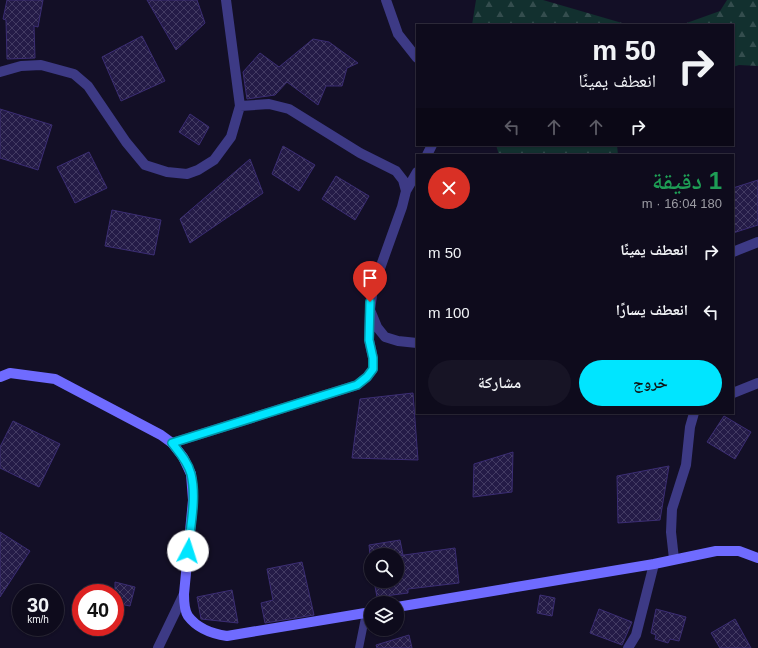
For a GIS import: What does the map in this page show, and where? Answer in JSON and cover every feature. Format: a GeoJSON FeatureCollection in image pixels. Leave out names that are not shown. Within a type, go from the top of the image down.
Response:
{"type":"FeatureCollection","features":[{"type":"Feature","properties":{"kind":"street"},"geometry":{"type":"LineString","coordinates":[[0,72],[21,66],[41,65],[74,74],[88,86],[126,142],[145,165],[168,172],[187,174],[198,170],[214,160],[231,137],[240,106],[226,0]]}},
{"type":"Feature","properties":{"kind":"street"},"geometry":{"type":"LineString","coordinates":[[386,0],[398,34],[416,57]]}},
{"type":"Feature","properties":{"kind":"street"},"geometry":{"type":"LineString","coordinates":[[240,106],[269,104],[289,109],[360,153],[396,171],[403,180],[406,191]]}},
{"type":"Feature","properties":{"kind":"street"},"geometry":{"type":"LineString","coordinates":[[172,443],[357,385],[367,377],[373,369],[373,358],[369,340],[370,310],[373,288],[388,249],[406,191],[416,174]]}},
{"type":"Feature","properties":{"kind":"street"},"geometry":{"type":"LineString","coordinates":[[734,252],[758,242]]}},
{"type":"Feature","properties":{"kind":"street"},"geometry":{"type":"LineString","coordinates":[[370,310],[377,327],[385,337],[398,342],[416,343]]}},
{"type":"Feature","properties":{"kind":"street"},"geometry":{"type":"LineString","coordinates":[[0,377],[10,373],[55,379],[161,435],[172,443],[183,457],[191,474],[193,500],[184,594],[188,615],[198,625],[214,634],[227,636],[364,613]]}},
{"type":"Feature","properties":{"kind":"street"},"geometry":{"type":"LineString","coordinates":[[734,393],[758,383]]}},
{"type":"Feature","properties":{"kind":"street"},"geometry":{"type":"LineString","coordinates":[[674,559],[671,532],[672,509],[686,465],[694,414]]}},
{"type":"Feature","properties":{"kind":"street"},"geometry":{"type":"LineString","coordinates":[[404,606],[654,564],[716,551],[739,552],[758,558]]}},
{"type":"Feature","properties":{"kind":"street"},"geometry":{"type":"LineString","coordinates":[[628,648],[636,635],[654,564]]}},
{"type":"Feature","properties":{"kind":"street"},"geometry":{"type":"LineString","coordinates":[[158,648],[174,612],[184,594]]}},
{"type":"Feature","properties":{"kind":"lane"},"geometry":{"type":"LineString","coordinates":[[359,648],[364,628]]}},
{"type":"Feature","properties":{"kind":"green space"},"geometry":{"type":"Polygon","coordinates":[[[476,0],[543,0],[626,24],[472,24],[476,0]]]}},
{"type":"Feature","properties":{"kind":"green space"},"geometry":{"type":"Polygon","coordinates":[[[727,0],[758,0],[758,66],[739,65],[734,67],[734,24],[684,24],[720,11],[727,0]]]}},
{"type":"Feature","properties":{"kind":"green space"},"geometry":{"type":"Polygon","coordinates":[[[496,146],[617,146],[618,154],[499,154],[496,146]]]}},
{"type":"Feature","properties":{"kind":"building"},"geometry":{"type":"Polygon","coordinates":[[[7,0],[43,0],[38,27],[34,26],[35,58],[7,59],[6,20],[3,19],[7,0]]]}},
{"type":"Feature","properties":{"kind":"building"},"geometry":{"type":"Polygon","coordinates":[[[147,0],[197,0],[205,23],[176,50],[147,0]]]}},
{"type":"Feature","properties":{"kind":"building"},"geometry":{"type":"Polygon","coordinates":[[[142,36],[165,81],[121,101],[102,57],[142,36]]]}},
{"type":"Feature","properties":{"kind":"building"},"geometry":{"type":"Polygon","coordinates":[[[313,39],[329,42],[358,63],[347,68],[342,86],[326,86],[318,105],[287,82],[275,95],[247,99],[243,72],[260,53],[279,67],[313,39]]]}},
{"type":"Feature","properties":{"kind":"building"},"geometry":{"type":"Polygon","coordinates":[[[0,109],[52,125],[38,170],[0,158],[0,109]]]}},
{"type":"Feature","properties":{"kind":"building"},"geometry":{"type":"Polygon","coordinates":[[[190,114],[209,127],[199,145],[179,132],[190,114]]]}},
{"type":"Feature","properties":{"kind":"building"},"geometry":{"type":"Polygon","coordinates":[[[283,146],[315,165],[299,191],[272,174],[283,146]]]}},
{"type":"Feature","properties":{"kind":"building"},"geometry":{"type":"Polygon","coordinates":[[[89,152],[107,188],[75,203],[57,167],[89,152]]]}},
{"type":"Feature","properties":{"kind":"building"},"geometry":{"type":"Polygon","coordinates":[[[250,159],[263,193],[190,243],[180,219],[250,159]]]}},
{"type":"Feature","properties":{"kind":"building"},"geometry":{"type":"Polygon","coordinates":[[[336,176],[369,196],[355,220],[322,199],[336,176]]]}},
{"type":"Feature","properties":{"kind":"building"},"geometry":{"type":"Polygon","coordinates":[[[758,180],[758,225],[734,233],[734,188],[758,180]]]}},
{"type":"Feature","properties":{"kind":"building"},"geometry":{"type":"Polygon","coordinates":[[[112,210],[161,220],[154,255],[105,246],[112,210]]]}},
{"type":"Feature","properties":{"kind":"building"},"geometry":{"type":"Polygon","coordinates":[[[413,393],[418,460],[352,458],[360,399],[413,393]]]}},
{"type":"Feature","properties":{"kind":"building"},"geometry":{"type":"Polygon","coordinates":[[[724,416],[751,432],[735,459],[707,442],[724,416]]]}},
{"type":"Feature","properties":{"kind":"building"},"geometry":{"type":"Polygon","coordinates":[[[13,421],[60,444],[39,487],[0,468],[0,447],[13,421]]]}},
{"type":"Feature","properties":{"kind":"building"},"geometry":{"type":"Polygon","coordinates":[[[513,452],[512,492],[473,497],[474,464],[513,452]]]}},
{"type":"Feature","properties":{"kind":"building"},"geometry":{"type":"Polygon","coordinates":[[[669,466],[660,520],[618,523],[617,476],[669,466]]]}},
{"type":"Feature","properties":{"kind":"building"},"geometry":{"type":"Polygon","coordinates":[[[0,532],[30,551],[0,597],[0,532]]]}},
{"type":"Feature","properties":{"kind":"building"},"geometry":{"type":"Polygon","coordinates":[[[400,540],[402,548],[369,548],[369,545],[400,540]]]}},
{"type":"Feature","properties":{"kind":"building"},"geometry":{"type":"Polygon","coordinates":[[[455,548],[459,583],[408,589],[408,593],[377,596],[375,588],[404,588],[404,555],[455,548]]]}},
{"type":"Feature","properties":{"kind":"building"},"geometry":{"type":"Polygon","coordinates":[[[302,562],[314,615],[265,623],[261,603],[273,600],[267,569],[302,562]]]}},
{"type":"Feature","properties":{"kind":"building"},"geometry":{"type":"Polygon","coordinates":[[[124,584],[135,587],[130,606],[124,605],[124,584]]]}},
{"type":"Feature","properties":{"kind":"building"},"geometry":{"type":"Polygon","coordinates":[[[232,590],[238,623],[201,619],[197,597],[232,590]]]}},
{"type":"Feature","properties":{"kind":"building"},"geometry":{"type":"Polygon","coordinates":[[[540,595],[555,598],[552,616],[537,613],[540,595]]]}},
{"type":"Feature","properties":{"kind":"building"},"geometry":{"type":"Polygon","coordinates":[[[599,609],[632,622],[622,645],[590,633],[599,609]]]}},
{"type":"Feature","properties":{"kind":"building"},"geometry":{"type":"Polygon","coordinates":[[[656,609],[686,617],[679,641],[670,639],[668,643],[655,639],[656,635],[651,633],[656,609]]]}},
{"type":"Feature","properties":{"kind":"building"},"geometry":{"type":"Polygon","coordinates":[[[735,619],[751,648],[720,648],[711,633],[735,619]]]}},
{"type":"Feature","properties":{"kind":"building"},"geometry":{"type":"Polygon","coordinates":[[[409,635],[412,648],[377,648],[376,645],[409,635]]]}},
{"type":"Feature","properties":{"kind":"route"},"geometry":{"type":"LineString","coordinates":[[188,551],[193,500],[191,474],[183,457],[172,443],[357,385],[367,377],[373,369],[373,358],[368,326],[370,302]]}}]}
